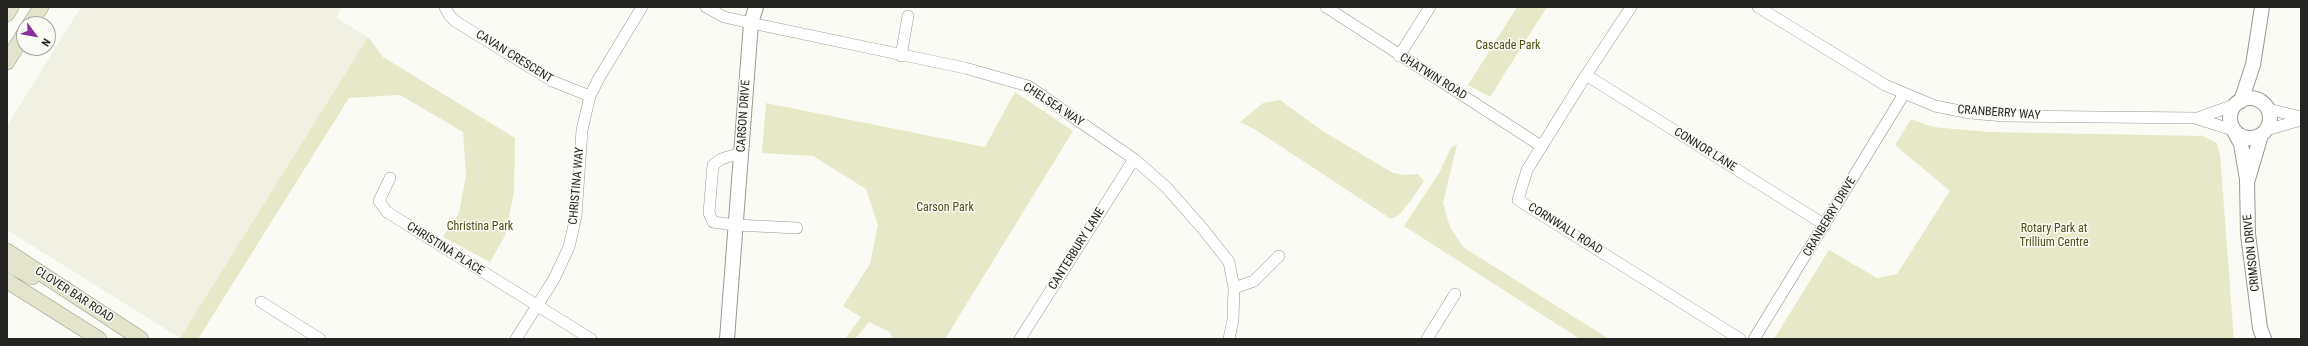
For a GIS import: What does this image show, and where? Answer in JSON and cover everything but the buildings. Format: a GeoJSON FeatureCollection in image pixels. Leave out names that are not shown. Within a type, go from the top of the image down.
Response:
{"type":"FeatureCollection","features":[{"type":"Feature","properties":{"kind":"main road"},"geometry":{"type":"LineString","coordinates":[[7,14],[11,7]]}},
{"type":"Feature","properties":{"kind":"main road"},"geometry":{"type":"LineString","coordinates":[[35,16],[41,7]]}},
{"type":"Feature","properties":{"kind":"main road"},"geometry":{"type":"LineString","coordinates":[[7,62],[16,47]]}},
{"type":"Feature","properties":{"kind":"main road","name":"CLOVER BAR ROAD"},"geometry":{"type":"LineString","coordinates":[[7,251],[141,339]]}},
{"type":"Feature","properties":{"kind":"main road"},"geometry":{"type":"LineString","coordinates":[[7,264],[26,274],[74,294]]}},
{"type":"Feature","properties":{"kind":"main road","name":"CLOVER BAR ROAD"},"geometry":{"type":"LineString","coordinates":[[7,282],[99,339]]}},
{"type":"Feature","properties":{"kind":"street","name":"CAVAN CRESCENT"},"geometry":{"type":"LineString","coordinates":[[445,7],[449,15],[455,21],[552,81],[590,96]]}},
{"type":"Feature","properties":{"kind":"street","name":"CHRISTINA WAY"},"geometry":{"type":"LineString","coordinates":[[516,339],[559,269],[572,238],[576,216],[582,130],[590,96],[599,78],[642,7]]}},
{"type":"Feature","properties":{"kind":"street"},"geometry":{"type":"LineString","coordinates":[[706,7],[724,17],[751,23]]}},
{"type":"Feature","properties":{"kind":"street","name":"CARSON DRIVE"},"geometry":{"type":"LineString","coordinates":[[727,339],[751,23],[756,7]]}},
{"type":"Feature","properties":{"kind":"street","name":"CHATWIN ROAD"},"geometry":{"type":"LineString","coordinates":[[1326,7],[1399,56],[1542,146]]}},
{"type":"Feature","properties":{"kind":"street"},"geometry":{"type":"LineString","coordinates":[[1399,56],[1430,7]]}},
{"type":"Feature","properties":{"kind":"street","name":"CORNWALL ROAD"},"geometry":{"type":"LineString","coordinates":[[1631,7],[1586,75],[1527,170],[1518,200],[1740,339]]}},
{"type":"Feature","properties":{"kind":"street","name":"CRANBERRY WAY"},"geometry":{"type":"LineString","coordinates":[[1758,7],[1904,94],[1935,106],[1976,114],[2195,118],[2234,131]]}},
{"type":"Feature","properties":{"kind":"street"},"geometry":{"type":"LineString","coordinates":[[2262,7],[2253,65],[2238,103],[2229,117],[2234,131],[2242,137],[2250,138],[2301,119]]}},
{"type":"Feature","properties":{"kind":"street"},"geometry":{"type":"LineString","coordinates":[[901,56],[908,16]]}},
{"type":"Feature","properties":{"kind":"street","name":"CHELSEA WAY"},"geometry":{"type":"LineString","coordinates":[[751,23],[901,56],[965,68],[1028,86],[1134,159],[1166,187],[1216,245],[1229,262],[1234,288],[1233,320],[1229,339]]}},
{"type":"Feature","properties":{"kind":"street"},"geometry":{"type":"LineString","coordinates":[[2253,65],[2270,120],[2263,132]]}},
{"type":"Feature","properties":{"kind":"street","name":"CONNOR LANE"},"geometry":{"type":"LineString","coordinates":[[1586,75],[1825,225]]}},
{"type":"Feature","properties":{"kind":"street","name":"CRANBERRY DRIVE"},"geometry":{"type":"LineString","coordinates":[[1754,339],[1904,94]]}},
{"type":"Feature","properties":{"kind":"street"},"geometry":{"type":"LineString","coordinates":[[2238,103],[2256,98],[2266,106],[2301,119]]}},
{"type":"Feature","properties":{"kind":"street","name":"CRANBERRY WAY"},"geometry":{"type":"LineString","coordinates":[[2195,118],[2238,103]]}},
{"type":"Feature","properties":{"kind":"street","name":"CRIMSON DRIVE"},"geometry":{"type":"LineString","coordinates":[[2234,131],[2241,144],[2247,179],[2248,234],[2261,335]]}},
{"type":"Feature","properties":{"kind":"street","name":"CRIMSON DRIVE"},"geometry":{"type":"LineString","coordinates":[[2247,179],[2263,132]]}},
{"type":"Feature","properties":{"kind":"street"},"geometry":{"type":"LineString","coordinates":[[741,153],[716,162],[712,169],[709,213],[711,218],[717,224],[797,228]]}},
{"type":"Feature","properties":{"kind":"street","name":"CANTERBURY LANE"},"geometry":{"type":"LineString","coordinates":[[1020,339],[1134,159]]}},
{"type":"Feature","properties":{"kind":"street","name":"CHRISTINA PLACE"},"geometry":{"type":"LineString","coordinates":[[390,178],[380,197],[379,201],[382,208],[536,307]]}},
{"type":"Feature","properties":{"kind":"street"},"geometry":{"type":"LineString","coordinates":[[1234,288],[1254,281],[1279,256]]}},
{"type":"Feature","properties":{"kind":"street"},"geometry":{"type":"LineString","coordinates":[[1427,339],[1455,294]]}},
{"type":"Feature","properties":{"kind":"street"},"geometry":{"type":"LineString","coordinates":[[261,302],[320,339]]}},
{"type":"Feature","properties":{"kind":"street"},"geometry":{"type":"LineString","coordinates":[[536,307],[591,339]]}},
{"type":"Feature","properties":{"kind":"shaded area"},"geometry":{"type":"Polygon","coordinates":[[[81,7],[342,7],[336,18],[368,37],[180,338],[7,230],[7,126],[51,56],[56,56],[56,47],[81,7]]]}},
{"type":"Feature","properties":{"kind":"green space","name":"Cascade Park"},"geometry":{"type":"Polygon","coordinates":[[[1517,7],[1547,7],[1490,97],[1468,85],[1517,7]]]}},
{"type":"Feature","properties":{"kind":"green space","name":"Christina Park"},"geometry":{"type":"Polygon","coordinates":[[[368,37],[383,57],[515,138],[514,192],[505,236],[490,262],[443,237],[459,213],[466,176],[463,132],[400,95],[349,98],[198,339],[180,338],[368,37]]]}},
{"type":"Feature","properties":{"kind":"green space","name":"Carson Park"},"geometry":{"type":"Polygon","coordinates":[[[1015,92],[1073,131],[945,339],[892,339],[890,332],[869,322],[855,339],[845,339],[861,317],[843,306],[870,264],[878,225],[866,189],[813,156],[762,153],[766,103],[985,147],[1015,92]]]}},
{"type":"Feature","properties":{"kind":"green space"},"geometry":{"type":"Polygon","coordinates":[[[1280,100],[1321,130],[1393,173],[1404,175],[1418,174],[1424,181],[1399,215],[1391,219],[1256,130],[1240,122],[1263,103],[1280,100]]]}},
{"type":"Feature","properties":{"kind":"green space","name":"Rotary Park at Trillium Centre"},"geometry":{"type":"Polygon","coordinates":[[[1911,119],[1933,127],[1988,132],[2203,136],[2217,143],[2220,155],[2234,339],[1774,339],[1829,250],[1877,278],[1897,274],[1950,191],[1895,145],[1911,119]]]}},
{"type":"Feature","properties":{"kind":"green space"},"geometry":{"type":"Polygon","coordinates":[[[1457,144],[1443,203],[1450,227],[1463,247],[1609,339],[1580,339],[1404,226],[1439,173],[1451,148],[1457,144]]]}}]}
